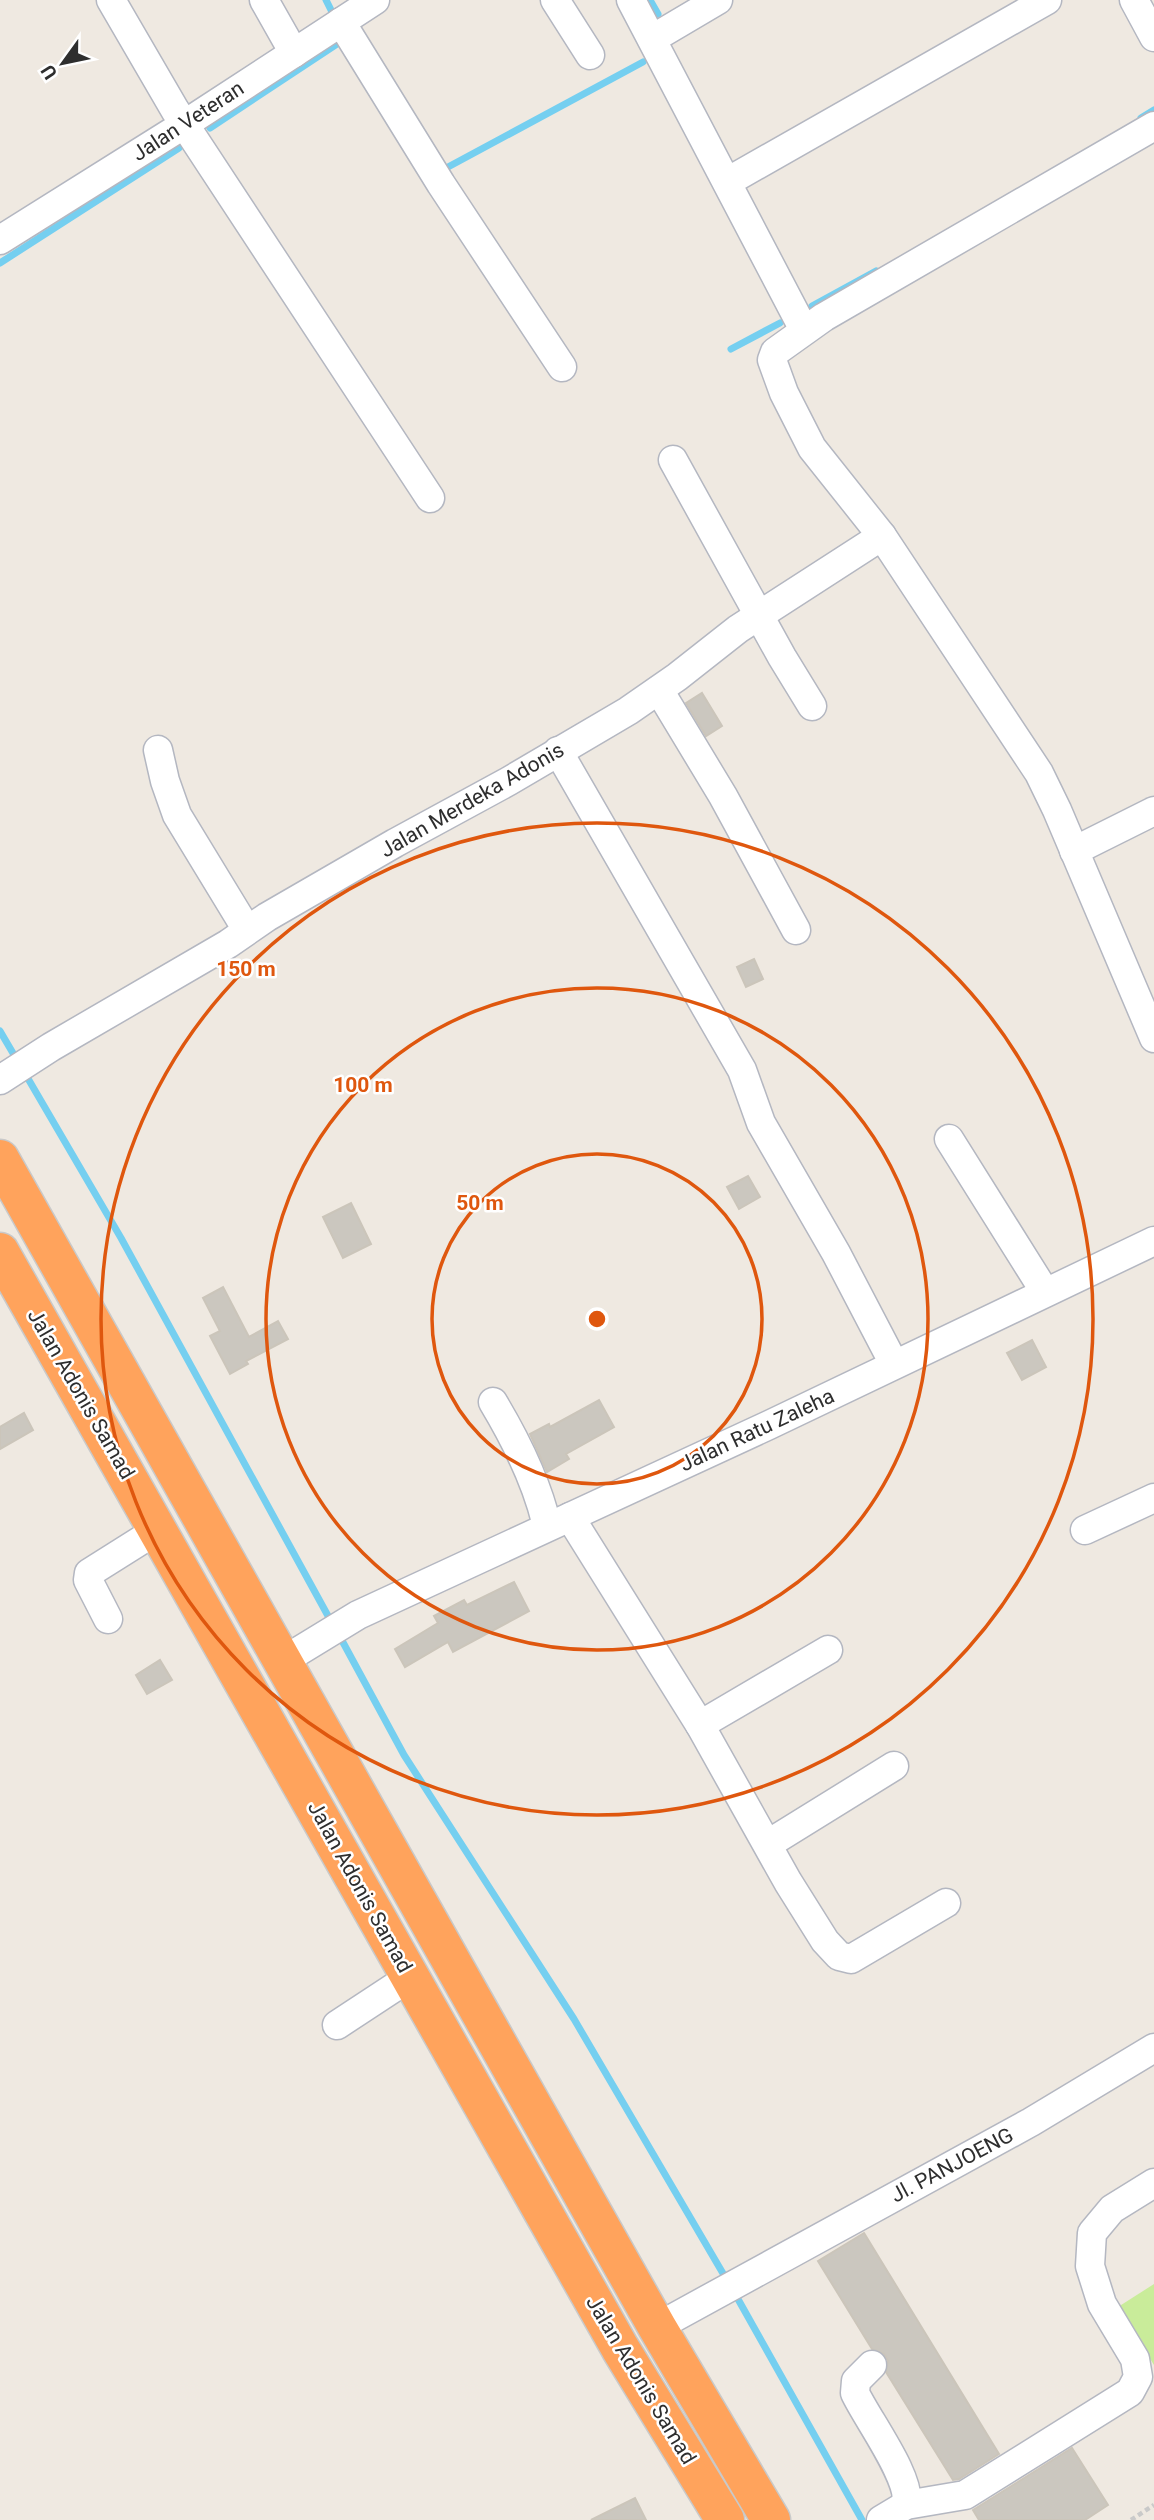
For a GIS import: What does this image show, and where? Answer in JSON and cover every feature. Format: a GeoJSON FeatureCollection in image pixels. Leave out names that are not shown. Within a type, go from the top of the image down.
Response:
{"type":"FeatureCollection","features":[{"type":"Feature","properties":{"kind":"highway"},"geometry":{"type":"LineString","coordinates":[[0,1159],[297,1653],[657,2327],[771,2520]]}},
{"type":"Feature","properties":{"kind":"highway","name":"Jalan Adonis Samad"},"geometry":{"type":"LineString","coordinates":[[0,1252],[620,2348],[725,2520]]}},
{"type":"Feature","properties":{"kind":"highway"},"geometry":{"type":"LineString","coordinates":[[620,2348],[657,2327]]}},
{"type":"Feature","properties":{"kind":"street"},"geometry":{"type":"LineString","coordinates":[[111,0],[175,110],[430,498]]}},
{"type":"Feature","properties":{"kind":"street"},"geometry":{"type":"LineString","coordinates":[[264,0],[294,53]]}},
{"type":"Feature","properties":{"kind":"street","name":"Jalan Veteran"},"geometry":{"type":"LineString","coordinates":[[0,240],[375,0]]}},
{"type":"Feature","properties":{"kind":"street"},"geometry":{"type":"LineString","coordinates":[[555,0],[590,55]]}},
{"type":"Feature","properties":{"kind":"street"},"geometry":{"type":"LineString","coordinates":[[631,0],[804,330]]}},
{"type":"Feature","properties":{"kind":"street"},"geometry":{"type":"LineString","coordinates":[[652,39],[718,0]]}},
{"type":"Feature","properties":{"kind":"street"},"geometry":{"type":"LineString","coordinates":[[727,182],[1047,0]]}},
{"type":"Feature","properties":{"kind":"street"},"geometry":{"type":"LineString","coordinates":[[1134,0],[1154,37]]}},
{"type":"Feature","properties":{"kind":"street"},"geometry":{"type":"LineString","coordinates":[[341,22],[441,184],[562,367]]}},
{"type":"Feature","properties":{"kind":"street"},"geometry":{"type":"LineString","coordinates":[[1154,126],[804,330],[775,352],[772,360],[812,448],[883,536],[1032,762],[1057,810],[1154,1038]]}},
{"type":"Feature","properties":{"kind":"street"},"geometry":{"type":"LineString","coordinates":[[673,460],[812,706]]}},
{"type":"Feature","properties":{"kind":"street","name":"Jalan Merdeka Adonis"},"geometry":{"type":"LineString","coordinates":[[0,1080],[247,930],[659,690],[738,629],[883,536]]}},
{"type":"Feature","properties":{"kind":"street"},"geometry":{"type":"LineString","coordinates":[[659,690],[723,796],[796,930]]}},
{"type":"Feature","properties":{"kind":"street"},"geometry":{"type":"LineString","coordinates":[[158,750],[177,815],[247,930]]}},
{"type":"Feature","properties":{"kind":"street"},"geometry":{"type":"LineString","coordinates":[[558,751],[742,1070],[761,1123],[836,1253],[894,1364]]}},
{"type":"Feature","properties":{"kind":"street"},"geometry":{"type":"LineString","coordinates":[[1074,852],[1154,811]]}},
{"type":"Feature","properties":{"kind":"street"},"geometry":{"type":"LineString","coordinates":[[949,1139],[1045,1292]]}},
{"type":"Feature","properties":{"kind":"street","name":"Jalan Ratu Zaleha"},"geometry":{"type":"LineString","coordinates":[[297,1653],[358,1615],[769,1425],[1154,1241]]}},
{"type":"Feature","properties":{"kind":"street"},"geometry":{"type":"LineString","coordinates":[[493,1402],[515,1438],[541,1498],[700,1725],[825,1941],[839,1956],[851,1959],[946,1903]]}},
{"type":"Feature","properties":{"kind":"street"},"geometry":{"type":"LineString","coordinates":[[1085,1530],[1154,1498]]}},
{"type":"Feature","properties":{"kind":"street"},"geometry":{"type":"LineString","coordinates":[[108,1619],[88,1580],[89,1573],[159,1529]]}},
{"type":"Feature","properties":{"kind":"street"},"geometry":{"type":"LineString","coordinates":[[700,1725],[828,1650]]}},
{"type":"Feature","properties":{"kind":"street"},"geometry":{"type":"LineString","coordinates":[[768,1844],[894,1766]]}},
{"type":"Feature","properties":{"kind":"street"},"geometry":{"type":"LineString","coordinates":[[337,2025],[410,1977]]}},
{"type":"Feature","properties":{"kind":"street","name":"Jl. PANJOENG"},"geometry":{"type":"LineString","coordinates":[[657,2327],[1031,2122],[1154,2048]]}},
{"type":"Feature","properties":{"kind":"street"},"geometry":{"type":"LineString","coordinates":[[881,2520],[906,2505],[965,2495],[1130,2392],[1138,2377],[1135,2359],[1102,2304],[1090,2266],[1092,2233],[1112,2208],[1154,2183]]}},
{"type":"Feature","properties":{"kind":"street"},"geometry":{"type":"LineString","coordinates":[[872,2365],[856,2381],[855,2393],[904,2479],[908,2497],[906,2505]]}},
{"type":"Feature","properties":{"kind":"path"},"geometry":{"type":"LineString","coordinates":[[1130,2520],[1154,2505]]}},
{"type":"Feature","properties":{"kind":"green space"},"geometry":{"type":"Polygon","coordinates":[[[1154,2284],[1154,2365],[1118,2307],[1154,2284]]]}},
{"type":"Feature","properties":{"kind":"building"},"geometry":{"type":"Polygon","coordinates":[[[702,693],[722,726],[706,736],[686,703],[702,693]]]}},
{"type":"Feature","properties":{"kind":"building"},"geometry":{"type":"Polygon","coordinates":[[[754,959],[763,979],[746,987],[737,967],[754,959]]]}},
{"type":"Feature","properties":{"kind":"building"},"geometry":{"type":"Polygon","coordinates":[[[748,1176],[760,1197],[739,1209],[727,1187],[748,1176]]]}},
{"type":"Feature","properties":{"kind":"building"},"geometry":{"type":"Polygon","coordinates":[[[351,1203],[371,1244],[343,1258],[323,1217],[351,1203]]]}},
{"type":"Feature","properties":{"kind":"building"},"geometry":{"type":"Polygon","coordinates":[[[223,1287],[249,1337],[278,1321],[288,1339],[246,1361],[248,1364],[230,1374],[210,1336],[220,1331],[203,1298],[223,1287]]]}},
{"type":"Feature","properties":{"kind":"building"},"geometry":{"type":"Polygon","coordinates":[[[1032,1340],[1046,1367],[1022,1380],[1007,1353],[1032,1340]]]}},
{"type":"Feature","properties":{"kind":"building"},"geometry":{"type":"Polygon","coordinates":[[[599,1400],[614,1427],[566,1454],[569,1459],[547,1472],[530,1434],[549,1424],[550,1427],[599,1400]]]}},
{"type":"Feature","properties":{"kind":"building"},"geometry":{"type":"Polygon","coordinates":[[[24,1413],[33,1430],[0,1449],[0,1427],[24,1413]]]}},
{"type":"Feature","properties":{"kind":"building"},"geometry":{"type":"Polygon","coordinates":[[[514,1582],[529,1611],[453,1652],[448,1642],[405,1667],[395,1649],[438,1623],[434,1616],[464,1600],[467,1605],[514,1582]]]}},
{"type":"Feature","properties":{"kind":"building"},"geometry":{"type":"Polygon","coordinates":[[[160,1660],[172,1680],[147,1694],[136,1675],[160,1660]]]}},
{"type":"Feature","properties":{"kind":"building"},"geometry":{"type":"Polygon","coordinates":[[[864,2233],[999,2454],[959,2479],[953,2480],[886,2372],[888,2361],[884,2354],[872,2349],[818,2261],[864,2233]]]}},
{"type":"Feature","properties":{"kind":"building"},"geometry":{"type":"Polygon","coordinates":[[[1072,2448],[1108,2505],[1085,2520],[979,2520],[973,2510],[1072,2448]]]}},
{"type":"Feature","properties":{"kind":"building"},"geometry":{"type":"Polygon","coordinates":[[[635,2498],[646,2520],[591,2520],[635,2498]]]}},
{"type":"Feature","properties":{"kind":"waterway"},"geometry":{"type":"LineString","coordinates":[[326,0],[335,18]]}},
{"type":"Feature","properties":{"kind":"waterway"},"geometry":{"type":"LineString","coordinates":[[650,0],[658,14]]}},
{"type":"Feature","properties":{"kind":"waterway"},"geometry":{"type":"LineString","coordinates":[[210,128],[343,40]]}},
{"type":"Feature","properties":{"kind":"waterway"},"geometry":{"type":"LineString","coordinates":[[448,167],[643,62]]}},
{"type":"Feature","properties":{"kind":"waterway"},"geometry":{"type":"LineString","coordinates":[[1141,118],[1154,110]]}},
{"type":"Feature","properties":{"kind":"waterway"},"geometry":{"type":"LineString","coordinates":[[0,263],[179,148]]}},
{"type":"Feature","properties":{"kind":"waterway"},"geometry":{"type":"LineString","coordinates":[[812,306],[876,271]]}},
{"type":"Feature","properties":{"kind":"waterway"},"geometry":{"type":"LineString","coordinates":[[731,349],[780,323]]}},
{"type":"Feature","properties":{"kind":"waterway"},"geometry":{"type":"LineString","coordinates":[[0,1031],[17,1060]]}},
{"type":"Feature","properties":{"kind":"waterway"},"geometry":{"type":"LineString","coordinates":[[23,1070],[121,1238],[333,1625]]}},
{"type":"Feature","properties":{"kind":"waterway"},"geometry":{"type":"LineString","coordinates":[[339,1635],[404,1755],[574,2019],[728,2282]]}},
{"type":"Feature","properties":{"kind":"waterway"},"geometry":{"type":"LineString","coordinates":[[734,2292],[862,2520]]}}]}
